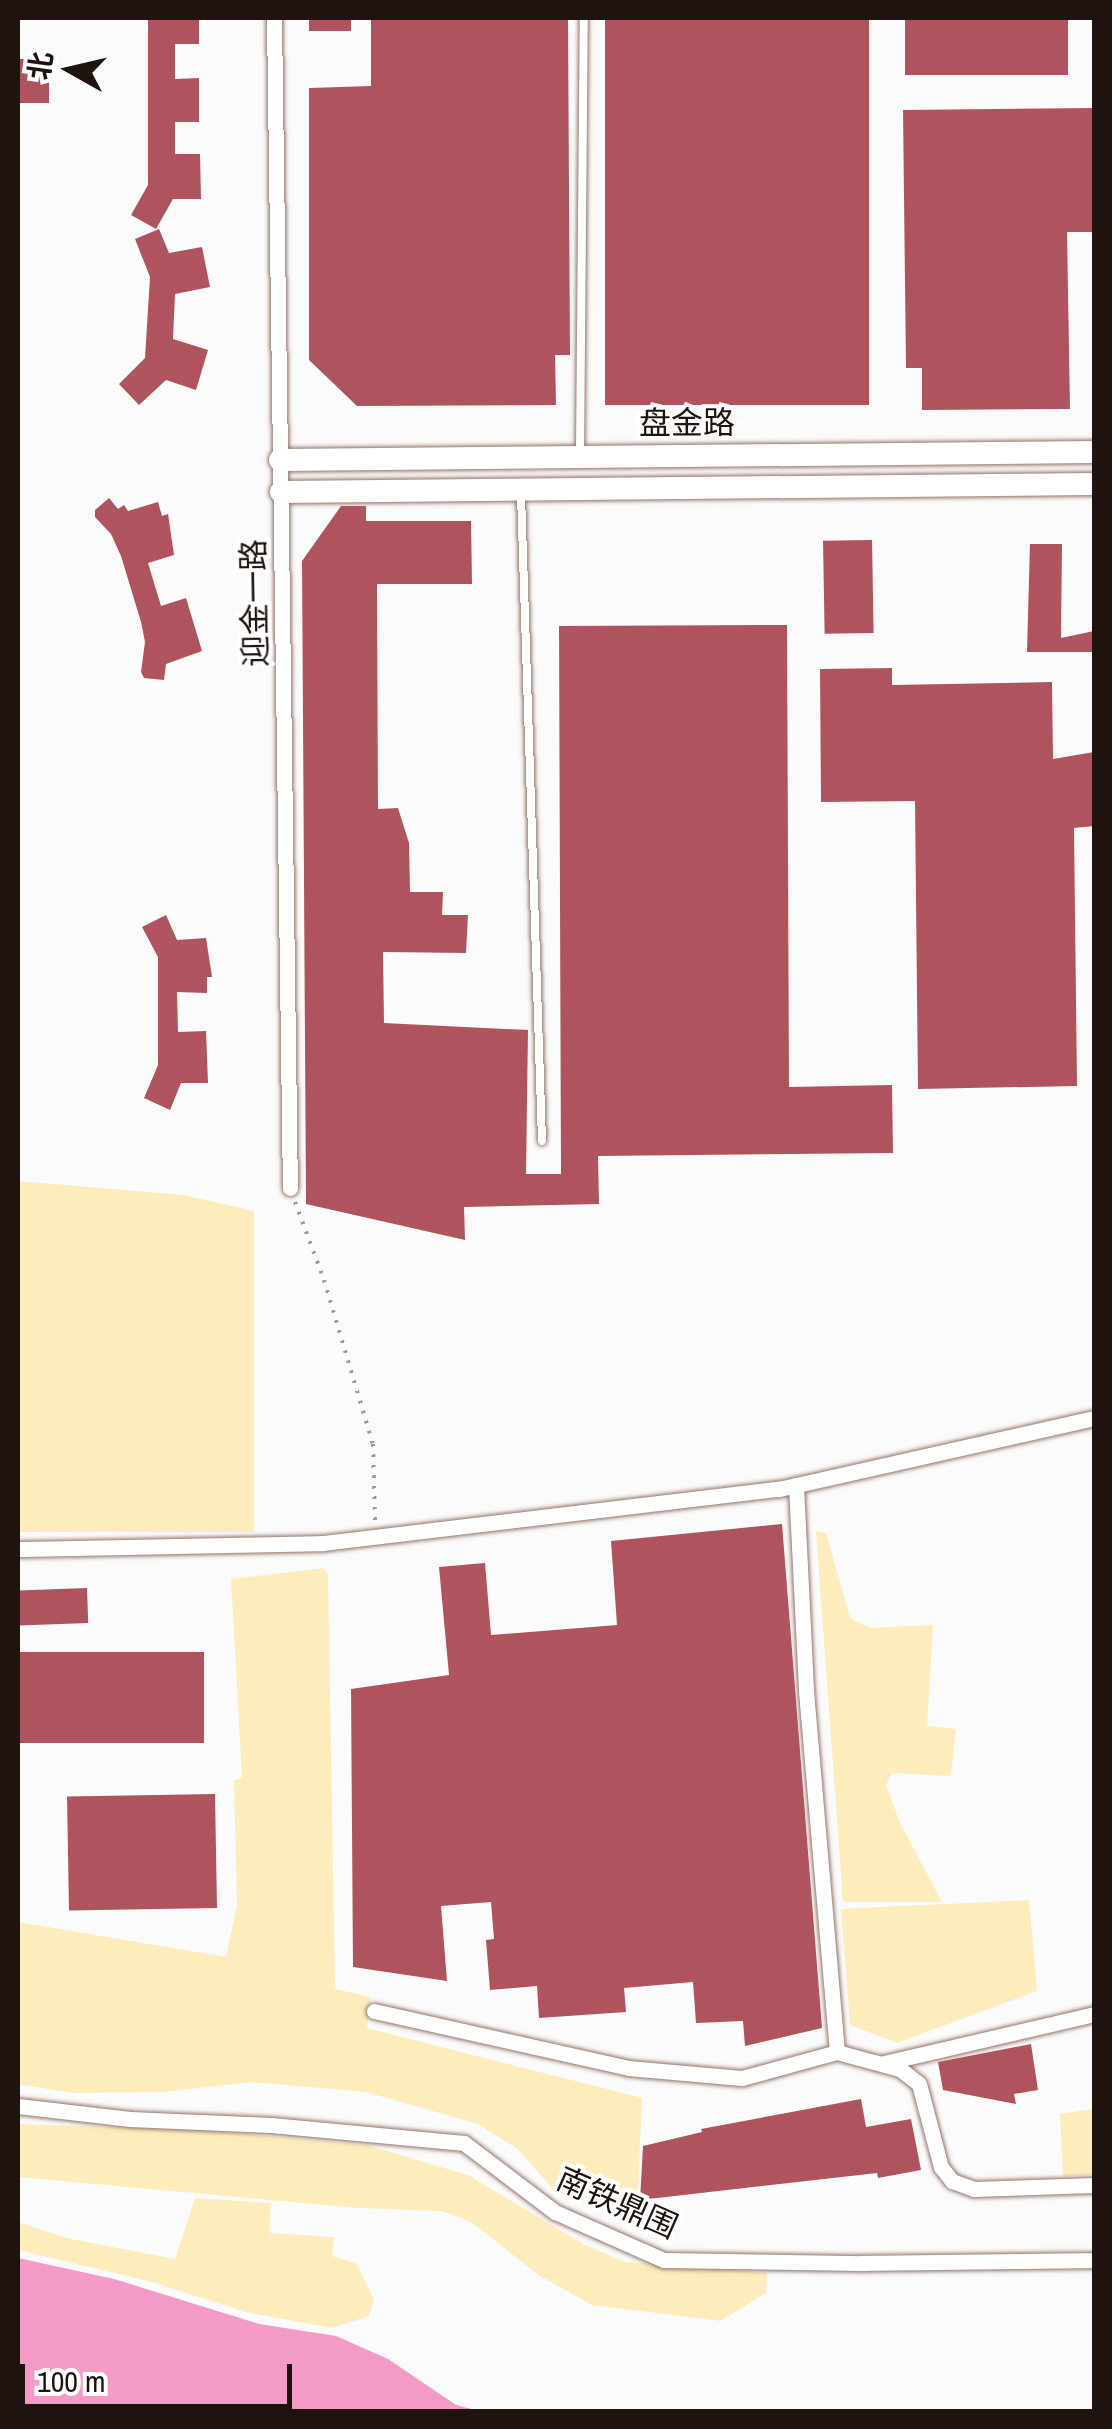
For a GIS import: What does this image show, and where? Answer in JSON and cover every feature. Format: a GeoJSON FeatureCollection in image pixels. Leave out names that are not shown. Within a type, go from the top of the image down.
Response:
{"type":"FeatureCollection","features":[{"type":"Feature","properties":{"kind":"street","name":"迎金一路"},"geometry":{"type":"LineString","coordinates":[[274,18],[290,1188]]}},
{"type":"Feature","properties":{"kind":"street","name":"盘金路"},"geometry":{"type":"LineString","coordinates":[[280,460],[1094,452]]}},
{"type":"Feature","properties":{"kind":"street","name":"盘金路"},"geometry":{"type":"LineString","coordinates":[[281,492],[1094,484]]}},
{"type":"Feature","properties":{"kind":"street"},"geometry":{"type":"LineString","coordinates":[[18,1549],[323,1543],[371,1538],[796,1485],[1094,1418]]}},
{"type":"Feature","properties":{"kind":"street"},"geometry":{"type":"LineString","coordinates":[[796,1485],[806,1691],[838,2052]]}},
{"type":"Feature","properties":{"kind":"street"},"geometry":{"type":"LineString","coordinates":[[374,2011],[628,2068],[742,2078],[838,2052],[900,2069],[919,2084],[942,2167],[952,2181],[974,2189],[1094,2185]]}},
{"type":"Feature","properties":{"kind":"street"},"geometry":{"type":"LineString","coordinates":[[880,2064],[1094,2014]]}},
{"type":"Feature","properties":{"kind":"street","name":"南铁鼎围"},"geometry":{"type":"LineString","coordinates":[[18,2106],[130,2119],[272,2125],[464,2144],[554,2212],[664,2260],[862,2264],[1094,2260]]}},
{"type":"Feature","properties":{"kind":"lane"},"geometry":{"type":"LineString","coordinates":[[580,456],[584,18]]}},
{"type":"Feature","properties":{"kind":"lane"},"geometry":{"type":"LineString","coordinates":[[521,489],[542,1141]]}},
{"type":"Feature","properties":{"kind":"path"},"geometry":{"type":"LineString","coordinates":[[290,1188],[324,1280],[373,1444],[378,1508],[371,1538]]}},
{"type":"Feature","properties":{"kind":"shaded area"},"geometry":{"type":"Polygon","coordinates":[[[18,1181],[183,1195],[254,1211],[254,1532],[18,1532],[18,1181]]]}},
{"type":"Feature","properties":{"kind":"shaded area"},"geometry":{"type":"Polygon","coordinates":[[[816,1531],[826,1533],[850,1618],[870,1628],[933,1625],[927,1726],[956,1729],[951,1776],[892,1773],[886,1785],[900,1823],[942,1902],[843,1902],[816,1531]]]}},
{"type":"Feature","properties":{"kind":"shaded area"},"geometry":{"type":"Polygon","coordinates":[[[323,1568],[328,1574],[335,1989],[371,1997],[367,2028],[642,2098],[637,2208],[610,2211],[558,2195],[519,2150],[478,2124],[366,2092],[251,2082],[164,2092],[72,2093],[18,2084],[18,1922],[226,1957],[237,1905],[234,1780],[242,1778],[231,1579],[323,1568]]]}},
{"type":"Feature","properties":{"kind":"shaded area"},"geometry":{"type":"Polygon","coordinates":[[[1029,1900],[1037,1991],[897,2043],[850,2025],[841,1909],[1029,1900]]]}},
{"type":"Feature","properties":{"kind":"shaded area"},"geometry":{"type":"Polygon","coordinates":[[[1094,2109],[1094,2174],[1063,2176],[1060,2114],[1094,2109]]]}},
{"type":"Feature","properties":{"kind":"shaded area"},"geometry":{"type":"Polygon","coordinates":[[[18,2124],[201,2130],[367,2145],[468,2175],[585,2245],[625,2262],[767,2273],[766,2293],[720,2321],[592,2305],[540,2276],[471,2222],[442,2211],[358,2208],[18,2177],[18,2124]]]}},
{"type":"Feature","properties":{"kind":"shaded area"},"geometry":{"type":"Polygon","coordinates":[[[195,2198],[271,2203],[269,2233],[334,2237],[332,2256],[357,2264],[374,2300],[369,2316],[332,2328],[245,2312],[152,2282],[18,2250],[18,2222],[66,2238],[175,2259],[195,2198]]]}},
{"type":"Feature","properties":{"kind":"shaded area"},"geometry":{"type":"Polygon","coordinates":[[[18,2258],[114,2279],[259,2324],[336,2336],[388,2359],[456,2405],[479,2411],[18,2411],[18,2258]]]}},
{"type":"Feature","properties":{"kind":"building"},"geometry":{"type":"Polygon","coordinates":[[[148,18],[199,18],[199,44],[175,44],[175,79],[199,78],[199,122],[175,122],[175,154],[200,154],[201,199],[173,199],[156,229],[131,215],[148,185],[148,18]]]}},
{"type":"Feature","properties":{"kind":"building"},"geometry":{"type":"Polygon","coordinates":[[[309,18],[351,18],[351,31],[309,31],[309,18]]]}},
{"type":"Feature","properties":{"kind":"building"},"geometry":{"type":"Polygon","coordinates":[[[371,18],[568,18],[570,355],[555,355],[556,405],[357,406],[309,360],[309,88],[371,86],[371,18]]]}},
{"type":"Feature","properties":{"kind":"building"},"geometry":{"type":"Polygon","coordinates":[[[605,18],[869,18],[869,405],[605,405],[605,18]]]}},
{"type":"Feature","properties":{"kind":"building"},"geometry":{"type":"Polygon","coordinates":[[[905,18],[1068,18],[1068,75],[905,75],[905,18]]]}},
{"type":"Feature","properties":{"kind":"building"},"geometry":{"type":"Polygon","coordinates":[[[18,59],[49,59],[49,103],[18,103],[18,59]]]}},
{"type":"Feature","properties":{"kind":"building"},"geometry":{"type":"Polygon","coordinates":[[[1094,108],[1094,232],[1067,232],[1070,409],[922,410],[922,368],[906,368],[903,110],[1094,108]]]}},
{"type":"Feature","properties":{"kind":"building"},"geometry":{"type":"Polygon","coordinates":[[[159,229],[169,253],[202,247],[210,287],[175,294],[173,339],[208,350],[196,390],[166,380],[139,405],[119,384],[145,358],[150,277],[135,239],[159,229]]]}},
{"type":"Feature","properties":{"kind":"building"},"geometry":{"type":"Polygon","coordinates":[[[109,498],[118,509],[124,505],[128,511],[158,502],[162,516],[168,514],[174,555],[148,563],[161,606],[186,598],[202,651],[166,664],[164,680],[144,678],[141,672],[145,642],[141,622],[121,556],[111,534],[95,517],[95,510],[109,498]]]}},
{"type":"Feature","properties":{"kind":"building"},"geometry":{"type":"Polygon","coordinates":[[[341,506],[366,506],[366,521],[471,521],[472,584],[377,584],[378,809],[398,808],[409,843],[410,892],[443,892],[442,915],[468,915],[466,953],[383,952],[384,1023],[528,1030],[526,1174],[561,1174],[559,626],[787,625],[789,1087],[892,1085],[893,1153],[598,1156],[599,1204],[464,1207],[465,1240],[306,1204],[302,561],[341,506]]]}},
{"type":"Feature","properties":{"kind":"building"},"geometry":{"type":"Polygon","coordinates":[[[872,540],[874,633],[825,634],[823,541],[872,540]]]}},
{"type":"Feature","properties":{"kind":"building"},"geometry":{"type":"Polygon","coordinates":[[[1030,544],[1062,544],[1061,638],[1094,631],[1094,652],[1027,652],[1030,544]]]}},
{"type":"Feature","properties":{"kind":"building"},"geometry":{"type":"Polygon","coordinates":[[[892,668],[892,685],[1052,682],[1053,759],[1094,752],[1094,826],[1074,828],[1077,1086],[918,1089],[915,801],[821,802],[820,669],[892,668]]]}},
{"type":"Feature","properties":{"kind":"building"},"geometry":{"type":"Polygon","coordinates":[[[166,915],[177,940],[206,938],[212,977],[207,977],[207,993],[177,992],[178,1032],[206,1031],[208,1083],[181,1083],[170,1110],[144,1098],[158,1065],[158,957],[142,927],[166,915]]]}},
{"type":"Feature","properties":{"kind":"building"},"geometry":{"type":"Polygon","coordinates":[[[782,1524],[822,2028],[745,2046],[743,2021],[696,2023],[693,1982],[624,1988],[626,2012],[539,2018],[537,1986],[490,1990],[486,1940],[494,1939],[491,1902],[441,1906],[447,1981],[353,1967],[351,1689],[449,1675],[439,1567],[485,1563],[491,1635],[617,1625],[611,1541],[782,1524]]]}},
{"type":"Feature","properties":{"kind":"building"},"geometry":{"type":"Polygon","coordinates":[[[87,1588],[88,1623],[19,1625],[18,1590],[87,1588]]]}},
{"type":"Feature","properties":{"kind":"building"},"geometry":{"type":"Polygon","coordinates":[[[19,1652],[204,1652],[204,1743],[19,1743],[19,1652]]]}},
{"type":"Feature","properties":{"kind":"building"},"geometry":{"type":"Polygon","coordinates":[[[215,1794],[217,1908],[69,1911],[67,1797],[215,1794]]]}},
{"type":"Feature","properties":{"kind":"building"},"geometry":{"type":"Polygon","coordinates":[[[1031,2044],[1038,2090],[1014,2094],[1016,2104],[943,2090],[938,2062],[1031,2044]]]}},
{"type":"Feature","properties":{"kind":"building"},"geometry":{"type":"Polygon","coordinates":[[[861,2099],[866,2127],[911,2119],[921,2170],[878,2178],[877,2173],[640,2200],[643,2146],[702,2132],[701,2129],[861,2099]]]}}]}
